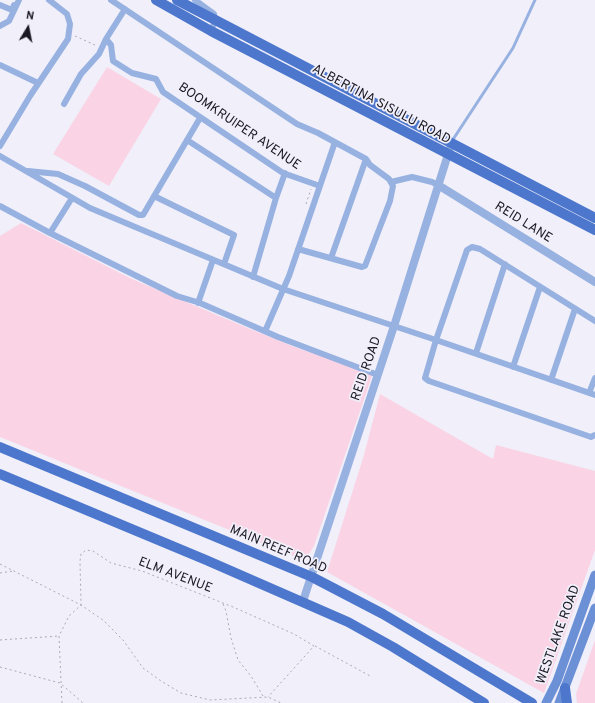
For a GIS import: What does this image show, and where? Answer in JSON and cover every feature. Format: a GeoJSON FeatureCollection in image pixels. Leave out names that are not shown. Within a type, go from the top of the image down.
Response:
{"type":"FeatureCollection","features":[{"type":"Feature","properties":{"kind":"main road","name":"ALBERTINA SISULU ROAD"},"geometry":{"type":"LineString","coordinates":[[156,0],[210,31],[595,230]]}},
{"type":"Feature","properties":{"kind":"main road","name":"ALBERTINA SISULU ROAD"},"geometry":{"type":"LineString","coordinates":[[177,0],[595,218]]}},
{"type":"Feature","properties":{"kind":"main road","name":"MAIN REEF ROAD"},"geometry":{"type":"LineString","coordinates":[[0,447],[312,577],[383,614],[532,703]]}},
{"type":"Feature","properties":{"kind":"main road"},"geometry":{"type":"LineString","coordinates":[[0,474],[303,601],[348,622],[393,647],[484,703]]}},
{"type":"Feature","properties":{"kind":"main road","name":"WESTLAKE ROAD"},"geometry":{"type":"LineString","coordinates":[[546,703],[557,681],[595,575]]}},
{"type":"Feature","properties":{"kind":"main road","name":"WESTLAKE ROAD"},"geometry":{"type":"LineString","coordinates":[[559,703],[595,608]]}},
{"type":"Feature","properties":{"kind":"main road"},"geometry":{"type":"LineString","coordinates":[[565,688],[567,703]]}},
{"type":"Feature","properties":{"kind":"street"},"geometry":{"type":"LineString","coordinates":[[0,5],[12,10],[18,0]]}},
{"type":"Feature","properties":{"kind":"street"},"geometry":{"type":"LineString","coordinates":[[0,26],[9,21],[18,0]]}},
{"type":"Feature","properties":{"kind":"street"},"geometry":{"type":"LineString","coordinates":[[0,146],[38,83],[68,39],[70,24],[67,14],[49,0]]}},
{"type":"Feature","properties":{"kind":"street"},"geometry":{"type":"LineString","coordinates":[[111,0],[290,120],[366,159],[370,165],[391,182],[393,186],[390,201],[365,266],[362,267],[298,249]]}},
{"type":"Feature","properties":{"kind":"street"},"geometry":{"type":"LineString","coordinates":[[196,0],[214,14],[215,21],[210,31]]}},
{"type":"Feature","properties":{"kind":"street"},"geometry":{"type":"LineString","coordinates":[[64,104],[81,74],[99,54],[106,39],[125,9]]}},
{"type":"Feature","properties":{"kind":"street"},"geometry":{"type":"LineString","coordinates":[[106,39],[111,46],[113,61],[132,73],[156,79],[163,92],[285,173],[320,186]]}},
{"type":"Feature","properties":{"kind":"street"},"geometry":{"type":"LineString","coordinates":[[0,65],[38,83]]}},
{"type":"Feature","properties":{"kind":"street"},"geometry":{"type":"LineString","coordinates":[[24,170],[58,174],[85,186],[139,215],[143,215],[200,118]]}},
{"type":"Feature","properties":{"kind":"street"},"geometry":{"type":"LineString","coordinates":[[187,140],[276,198]]}},
{"type":"Feature","properties":{"kind":"street"},"geometry":{"type":"LineString","coordinates":[[266,329],[298,249],[335,142]]}},
{"type":"Feature","properties":{"kind":"street","name":"REID ROAD"},"geometry":{"type":"LineString","coordinates":[[303,601],[394,327],[452,144]]}},
{"type":"Feature","properties":{"kind":"street"},"geometry":{"type":"LineString","coordinates":[[0,156],[90,208],[283,289],[592,394],[595,378]]}},
{"type":"Feature","properties":{"kind":"street"},"geometry":{"type":"LineString","coordinates":[[332,258],[366,159]]}},
{"type":"Feature","properties":{"kind":"street"},"geometry":{"type":"LineString","coordinates":[[253,277],[276,198],[285,173]]}},
{"type":"Feature","properties":{"kind":"street"},"geometry":{"type":"LineString","coordinates":[[391,182],[412,177],[438,185]]}},
{"type":"Feature","properties":{"kind":"street","name":"REID LANE"},"geometry":{"type":"LineString","coordinates":[[438,185],[595,282]]}},
{"type":"Feature","properties":{"kind":"street"},"geometry":{"type":"LineString","coordinates":[[154,196],[234,235],[224,264]]}},
{"type":"Feature","properties":{"kind":"street"},"geometry":{"type":"LineString","coordinates":[[50,233],[72,198]]}},
{"type":"Feature","properties":{"kind":"street"},"geometry":{"type":"LineString","coordinates":[[0,206],[148,283],[177,296],[198,303],[278,337],[378,375]]}},
{"type":"Feature","properties":{"kind":"street"},"geometry":{"type":"LineString","coordinates":[[595,321],[505,264],[480,249],[472,247],[466,250],[425,378],[429,381],[590,437],[595,435]]}},
{"type":"Feature","properties":{"kind":"street"},"geometry":{"type":"LineString","coordinates":[[198,303],[213,260]]}},
{"type":"Feature","properties":{"kind":"street"},"geometry":{"type":"LineString","coordinates":[[476,354],[505,264]]}},
{"type":"Feature","properties":{"kind":"street"},"geometry":{"type":"LineString","coordinates":[[513,366],[540,287]]}},
{"type":"Feature","properties":{"kind":"street"},"geometry":{"type":"LineString","coordinates":[[551,380],[575,309]]}},
{"type":"Feature","properties":{"kind":"lane"},"geometry":{"type":"LineString","coordinates":[[452,144],[453,136],[513,48],[535,0]]}},
{"type":"Feature","properties":{"kind":"path"},"geometry":{"type":"LineString","coordinates":[[69,33],[102,48]]}},
{"type":"Feature","properties":{"kind":"path","name":"BOOMKRUIPER AVENUE"},"geometry":{"type":"LineString","coordinates":[[304,180],[310,184],[311,188],[304,211]]}},
{"type":"Feature","properties":{"kind":"path","name":"ELM AVENUE"},"geometry":{"type":"LineString","coordinates":[[81,605],[81,554],[86,550],[93,551],[110,563],[142,571],[294,634],[372,677]]}},
{"type":"Feature","properties":{"kind":"path"},"geometry":{"type":"LineString","coordinates":[[0,564],[81,605],[112,628],[143,668],[161,682],[181,693],[210,700],[268,697],[281,703]]}},
{"type":"Feature","properties":{"kind":"path"},"geometry":{"type":"LineString","coordinates":[[0,573],[13,571]]}},
{"type":"Feature","properties":{"kind":"path"},"geometry":{"type":"LineString","coordinates":[[222,604],[226,611],[228,625],[236,654],[263,697]]}},
{"type":"Feature","properties":{"kind":"path"},"geometry":{"type":"LineString","coordinates":[[62,703],[59,636],[70,616],[81,605]]}},
{"type":"Feature","properties":{"kind":"path"},"geometry":{"type":"LineString","coordinates":[[0,640],[59,636]]}},
{"type":"Feature","properties":{"kind":"path"},"geometry":{"type":"LineString","coordinates":[[268,697],[314,646]]}},
{"type":"Feature","properties":{"kind":"path"},"geometry":{"type":"LineString","coordinates":[[0,667],[60,683],[83,703]]}},
{"type":"Feature","properties":{"kind":"shaded area"},"geometry":{"type":"Polygon","coordinates":[[[107,67],[161,99],[109,186],[53,154],[107,67]]]}},
{"type":"Feature","properties":{"kind":"shaded area"},"geometry":{"type":"Polygon","coordinates":[[[21,223],[132,279],[300,349],[373,373],[314,546],[306,559],[296,557],[0,437],[0,236],[21,223]]]}},
{"type":"Feature","properties":{"kind":"shaded area"},"geometry":{"type":"Polygon","coordinates":[[[380,394],[493,459],[496,445],[595,471],[595,550],[544,693],[327,572],[364,455],[380,394]]]}},
{"type":"Feature","properties":{"kind":"shaded area"},"geometry":{"type":"Polygon","coordinates":[[[595,640],[595,703],[577,703],[576,694],[595,640]]]}}]}
